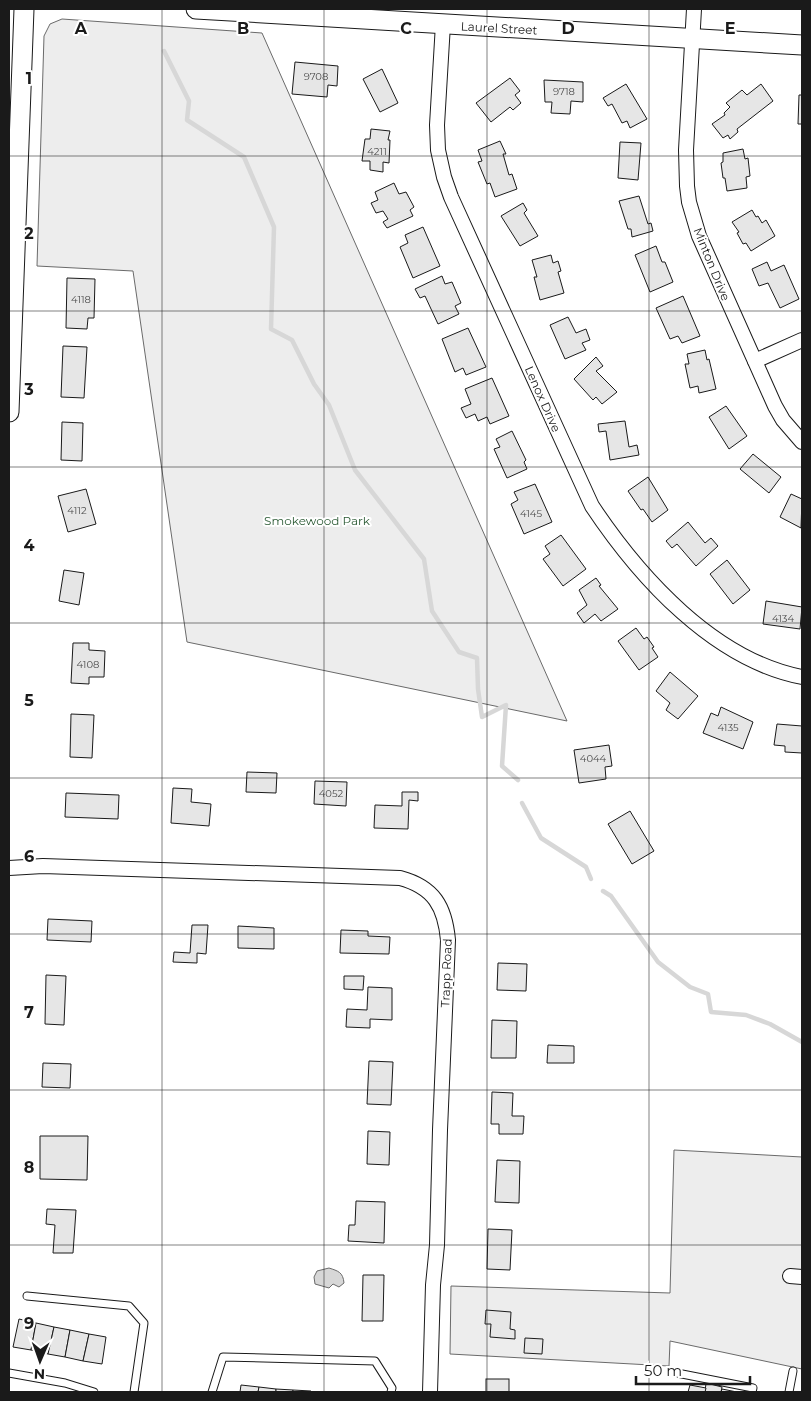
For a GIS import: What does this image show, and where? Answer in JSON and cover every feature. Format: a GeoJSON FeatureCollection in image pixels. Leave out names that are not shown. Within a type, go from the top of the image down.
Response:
{"type":"FeatureCollection","features":[{"type":"Feature","properties":{"kind":"street"},"geometry":{"type":"LineString","coordinates":[[9,412],[24,9]]}},
{"type":"Feature","properties":{"kind":"street","name":"Laurel Street"},"geometry":{"type":"LineString","coordinates":[[196,9],[802,45]]}},
{"type":"Feature","properties":{"kind":"street","name":"Minton Drive"},"geometry":{"type":"LineString","coordinates":[[694,9],[686,150],[689,202],[699,236],[775,406],[783,420],[802,442]]}},
{"type":"Feature","properties":{"kind":"street","name":"Lenox Drive"},"geometry":{"type":"LineString","coordinates":[[444,24],[437,125],[438,150],[444,177],[592,506],[613,538],[635,565],[659,591],[692,620],[748,658],[774,669],[802,677]]}},
{"type":"Feature","properties":{"kind":"street"},"geometry":{"type":"LineString","coordinates":[[754,361],[802,340]]}},
{"type":"Feature","properties":{"kind":"street","name":"Trapp Road"},"geometry":{"type":"LineString","coordinates":[[9,868],[42,866],[400,878],[412,881],[434,897],[442,908],[447,926],[448,940],[430,1392]]}},
{"type":"Feature","properties":{"kind":"lane"},"geometry":{"type":"LineString","coordinates":[[27,1296],[129,1306],[144,1323],[134,1392]]}},
{"type":"Feature","properties":{"kind":"lane"},"geometry":{"type":"LineString","coordinates":[[212,1392],[223,1357],[375,1362],[392,1388],[391,1392]]}},
{"type":"Feature","properties":{"kind":"lane"},"geometry":{"type":"LineString","coordinates":[[789,1392],[794,1370]]}},
{"type":"Feature","properties":{"kind":"lane"},"geometry":{"type":"LineString","coordinates":[[9,1372],[65,1383],[94,1392]]}},
{"type":"Feature","properties":{"kind":"lane"},"geometry":{"type":"LineString","coordinates":[[677,1373],[753,1388],[752,1392]]}},
{"type":"Feature","properties":{"kind":"green space","name":"Smokewood Park"},"geometry":{"type":"Polygon","coordinates":[[[62,19],[262,33],[567,721],[187,642],[133,271],[37,266],[44,36],[50,24],[62,19]]]}},
{"type":"Feature","properties":{"kind":"green space"},"geometry":{"type":"Polygon","coordinates":[[[674,1150],[802,1157],[802,1369],[670,1341],[669,1366],[450,1354],[451,1286],[670,1293],[674,1150]]]}},
{"type":"Feature","properties":{"kind":"shaded area"},"geometry":{"type":"Polygon","coordinates":[[[329,1268],[341,1274],[344,1283],[339,1287],[333,1284],[329,1288],[315,1284],[314,1277],[317,1271],[329,1268]]]}},
{"type":"Feature","properties":{"kind":"building"},"geometry":{"type":"Polygon","coordinates":[[[295,62],[338,66],[337,86],[328,85],[327,97],[292,94],[295,62]]]}},
{"type":"Feature","properties":{"kind":"building"},"geometry":{"type":"Polygon","coordinates":[[[382,69],[398,103],[380,112],[363,79],[382,69]]]}},
{"type":"Feature","properties":{"kind":"building"},"geometry":{"type":"Polygon","coordinates":[[[510,78],[520,91],[515,95],[521,103],[513,110],[510,107],[491,122],[476,103],[510,78]]]}},
{"type":"Feature","properties":{"kind":"building"},"geometry":{"type":"Polygon","coordinates":[[[544,80],[583,82],[583,102],[571,101],[570,114],[551,113],[552,102],[545,102],[544,80]]]}},
{"type":"Feature","properties":{"kind":"building"},"geometry":{"type":"Polygon","coordinates":[[[626,84],[647,119],[630,128],[627,121],[622,123],[612,104],[608,106],[603,98],[626,84]]]}},
{"type":"Feature","properties":{"kind":"building"},"geometry":{"type":"Polygon","coordinates":[[[761,84],[773,101],[737,129],[738,132],[730,139],[728,135],[723,138],[712,124],[725,115],[724,113],[730,107],[726,103],[742,90],[747,95],[761,84]]]}},
{"type":"Feature","properties":{"kind":"building"},"geometry":{"type":"Polygon","coordinates":[[[799,95],[802,95],[802,124],[798,124],[799,95]]]}},
{"type":"Feature","properties":{"kind":"building"},"geometry":{"type":"Polygon","coordinates":[[[371,129],[390,131],[388,140],[390,140],[389,163],[383,162],[383,172],[370,170],[370,161],[362,161],[365,139],[370,139],[371,129]]]}},
{"type":"Feature","properties":{"kind":"building"},"geometry":{"type":"Polygon","coordinates":[[[500,141],[506,154],[503,154],[509,175],[512,174],[517,189],[495,197],[490,183],[487,184],[478,162],[482,161],[478,150],[500,141]]]}},
{"type":"Feature","properties":{"kind":"building"},"geometry":{"type":"Polygon","coordinates":[[[620,142],[641,143],[638,180],[618,178],[620,142]]]}},
{"type":"Feature","properties":{"kind":"building"},"geometry":{"type":"Polygon","coordinates":[[[743,149],[745,159],[748,158],[750,176],[746,177],[747,188],[727,191],[721,163],[723,162],[723,153],[743,149]]]}},
{"type":"Feature","properties":{"kind":"building"},"geometry":{"type":"Polygon","coordinates":[[[394,183],[399,194],[406,192],[414,207],[410,210],[413,216],[387,228],[383,222],[388,219],[383,211],[376,213],[371,203],[378,200],[375,192],[394,183]]]}},
{"type":"Feature","properties":{"kind":"building"},"geometry":{"type":"Polygon","coordinates":[[[639,196],[648,224],[651,223],[653,231],[632,237],[631,229],[628,229],[619,201],[639,196]]]}},
{"type":"Feature","properties":{"kind":"building"},"geometry":{"type":"Polygon","coordinates":[[[523,203],[527,210],[524,213],[538,236],[520,246],[501,216],[523,203]]]}},
{"type":"Feature","properties":{"kind":"building"},"geometry":{"type":"Polygon","coordinates":[[[752,210],[762,223],[766,220],[775,236],[751,251],[746,243],[743,244],[737,233],[739,232],[732,222],[752,210]]]}},
{"type":"Feature","properties":{"kind":"building"},"geometry":{"type":"Polygon","coordinates":[[[423,227],[440,266],[413,278],[400,247],[408,243],[405,235],[423,227]]]}},
{"type":"Feature","properties":{"kind":"building"},"geometry":{"type":"Polygon","coordinates":[[[656,246],[673,282],[650,292],[635,255],[656,246]]]}},
{"type":"Feature","properties":{"kind":"building"},"geometry":{"type":"Polygon","coordinates":[[[551,255],[553,263],[558,261],[561,271],[558,272],[564,293],[540,300],[534,277],[537,277],[532,260],[551,255]]]}},
{"type":"Feature","properties":{"kind":"building"},"geometry":{"type":"Polygon","coordinates":[[[767,262],[771,271],[784,265],[799,299],[780,308],[768,283],[759,286],[752,269],[767,262]]]}},
{"type":"Feature","properties":{"kind":"building"},"geometry":{"type":"Polygon","coordinates":[[[442,276],[445,284],[452,282],[461,303],[455,306],[459,314],[438,324],[425,296],[420,298],[415,289],[442,276]]]}},
{"type":"Feature","properties":{"kind":"building"},"geometry":{"type":"Polygon","coordinates":[[[67,278],[95,279],[94,318],[88,318],[87,329],[66,328],[67,278]]]}},
{"type":"Feature","properties":{"kind":"building"},"geometry":{"type":"Polygon","coordinates":[[[683,296],[700,336],[682,343],[678,336],[670,339],[656,308],[683,296]]]}},
{"type":"Feature","properties":{"kind":"building"},"geometry":{"type":"Polygon","coordinates":[[[568,317],[576,333],[586,329],[590,340],[582,343],[586,350],[565,359],[550,325],[568,317]]]}},
{"type":"Feature","properties":{"kind":"building"},"geometry":{"type":"Polygon","coordinates":[[[468,328],[486,367],[466,375],[463,368],[455,372],[442,339],[468,328]]]}},
{"type":"Feature","properties":{"kind":"building"},"geometry":{"type":"Polygon","coordinates":[[[63,346],[87,347],[84,398],[61,397],[63,346]]]}},
{"type":"Feature","properties":{"kind":"building"},"geometry":{"type":"Polygon","coordinates":[[[705,350],[716,389],[699,393],[698,386],[690,388],[685,364],[689,364],[687,354],[705,350]]]}},
{"type":"Feature","properties":{"kind":"building"},"geometry":{"type":"Polygon","coordinates":[[[596,357],[603,366],[596,371],[617,392],[602,404],[596,397],[593,400],[574,379],[596,357]]]}},
{"type":"Feature","properties":{"kind":"building"},"geometry":{"type":"Polygon","coordinates":[[[492,378],[509,416],[490,424],[487,417],[478,421],[475,414],[466,418],[461,408],[471,404],[465,389],[492,378]]]}},
{"type":"Feature","properties":{"kind":"building"},"geometry":{"type":"Polygon","coordinates":[[[726,406],[747,436],[729,449],[709,417],[726,406]]]}},
{"type":"Feature","properties":{"kind":"building"},"geometry":{"type":"Polygon","coordinates":[[[625,421],[629,447],[637,445],[639,455],[610,460],[606,431],[599,432],[598,424],[625,421]]]}},
{"type":"Feature","properties":{"kind":"building"},"geometry":{"type":"Polygon","coordinates":[[[62,422],[83,423],[82,461],[61,460],[62,422]]]}},
{"type":"Feature","properties":{"kind":"building"},"geometry":{"type":"Polygon","coordinates":[[[512,431],[526,460],[524,462],[527,469],[507,478],[494,449],[500,447],[496,439],[512,431]]]}},
{"type":"Feature","properties":{"kind":"building"},"geometry":{"type":"Polygon","coordinates":[[[753,454],[781,477],[769,493],[740,469],[753,454]]]}},
{"type":"Feature","properties":{"kind":"building"},"geometry":{"type":"Polygon","coordinates":[[[648,477],[668,510],[652,522],[628,491],[648,477]]]}},
{"type":"Feature","properties":{"kind":"building"},"geometry":{"type":"Polygon","coordinates":[[[535,484],[552,522],[524,534],[511,504],[518,500],[514,492],[535,484]]]}},
{"type":"Feature","properties":{"kind":"building"},"geometry":{"type":"Polygon","coordinates":[[[86,489],[96,524],[68,532],[58,496],[86,489]]]}},
{"type":"Feature","properties":{"kind":"building"},"geometry":{"type":"Polygon","coordinates":[[[791,494],[802,499],[801,528],[780,517],[791,494]]]}},
{"type":"Feature","properties":{"kind":"building"},"geometry":{"type":"Polygon","coordinates":[[[688,522],[705,543],[711,538],[718,546],[696,566],[677,544],[672,548],[666,541],[688,522]]]}},
{"type":"Feature","properties":{"kind":"building"},"geometry":{"type":"Polygon","coordinates":[[[561,535],[586,569],[563,586],[543,559],[550,554],[545,546],[561,535]]]}},
{"type":"Feature","properties":{"kind":"building"},"geometry":{"type":"Polygon","coordinates":[[[727,560],[750,590],[733,604],[710,574],[727,560]]]}},
{"type":"Feature","properties":{"kind":"building"},"geometry":{"type":"Polygon","coordinates":[[[64,570],[84,573],[79,605],[59,601],[64,570]]]}},
{"type":"Feature","properties":{"kind":"building"},"geometry":{"type":"Polygon","coordinates":[[[596,578],[601,585],[599,586],[618,609],[601,621],[595,614],[584,623],[577,613],[587,605],[579,590],[596,578]]]}},
{"type":"Feature","properties":{"kind":"building"},"geometry":{"type":"Polygon","coordinates":[[[766,601],[802,607],[800,629],[763,624],[766,601]]]}},
{"type":"Feature","properties":{"kind":"building"},"geometry":{"type":"Polygon","coordinates":[[[636,628],[644,639],[647,637],[658,657],[639,670],[618,641],[636,628]]]}},
{"type":"Feature","properties":{"kind":"building"},"geometry":{"type":"Polygon","coordinates":[[[73,643],[89,643],[89,650],[105,651],[104,677],[89,677],[89,684],[71,683],[73,643]]]}},
{"type":"Feature","properties":{"kind":"building"},"geometry":{"type":"Polygon","coordinates":[[[670,672],[698,696],[678,719],[666,710],[670,703],[656,691],[670,672]]]}},
{"type":"Feature","properties":{"kind":"building"},"geometry":{"type":"Polygon","coordinates":[[[721,707],[753,722],[743,749],[703,733],[711,713],[718,716],[721,707]]]}},
{"type":"Feature","properties":{"kind":"building"},"geometry":{"type":"Polygon","coordinates":[[[71,714],[94,715],[92,758],[70,757],[71,714]]]}},
{"type":"Feature","properties":{"kind":"building"},"geometry":{"type":"Polygon","coordinates":[[[777,724],[802,726],[802,753],[785,752],[785,746],[774,745],[777,724]]]}},
{"type":"Feature","properties":{"kind":"building"},"geometry":{"type":"Polygon","coordinates":[[[609,745],[612,766],[605,767],[606,779],[579,783],[574,750],[609,745]]]}},
{"type":"Feature","properties":{"kind":"building"},"geometry":{"type":"Polygon","coordinates":[[[247,772],[277,773],[276,793],[246,792],[247,772]]]}},
{"type":"Feature","properties":{"kind":"building"},"geometry":{"type":"Polygon","coordinates":[[[315,781],[347,782],[346,806],[314,804],[315,781]]]}},
{"type":"Feature","properties":{"kind":"building"},"geometry":{"type":"Polygon","coordinates":[[[173,788],[192,789],[191,802],[211,804],[209,826],[171,823],[173,788]]]}},
{"type":"Feature","properties":{"kind":"building"},"geometry":{"type":"Polygon","coordinates":[[[402,792],[418,792],[418,801],[409,800],[408,829],[374,828],[375,805],[402,806],[402,792]]]}},
{"type":"Feature","properties":{"kind":"building"},"geometry":{"type":"Polygon","coordinates":[[[66,793],[119,795],[118,819],[65,817],[66,793]]]}},
{"type":"Feature","properties":{"kind":"building"},"geometry":{"type":"Polygon","coordinates":[[[630,811],[654,851],[632,864],[608,824],[630,811]]]}},
{"type":"Feature","properties":{"kind":"building"},"geometry":{"type":"Polygon","coordinates":[[[48,919],[92,921],[91,942],[47,940],[48,919]]]}},
{"type":"Feature","properties":{"kind":"building"},"geometry":{"type":"Polygon","coordinates":[[[192,925],[208,925],[206,954],[197,953],[197,963],[173,962],[174,952],[190,953],[192,925]]]}},
{"type":"Feature","properties":{"kind":"building"},"geometry":{"type":"Polygon","coordinates":[[[238,926],[274,928],[274,949],[238,948],[238,926]]]}},
{"type":"Feature","properties":{"kind":"building"},"geometry":{"type":"Polygon","coordinates":[[[341,930],[368,931],[368,936],[390,937],[389,954],[340,953],[341,930]]]}},
{"type":"Feature","properties":{"kind":"building"},"geometry":{"type":"Polygon","coordinates":[[[498,963],[527,964],[526,991],[497,990],[498,963]]]}},
{"type":"Feature","properties":{"kind":"building"},"geometry":{"type":"Polygon","coordinates":[[[46,975],[66,976],[64,1025],[45,1024],[46,975]]]}},
{"type":"Feature","properties":{"kind":"building"},"geometry":{"type":"Polygon","coordinates":[[[344,976],[364,976],[363,990],[344,989],[344,976]]]}},
{"type":"Feature","properties":{"kind":"building"},"geometry":{"type":"Polygon","coordinates":[[[368,987],[392,988],[392,1020],[370,1019],[370,1028],[346,1027],[347,1009],[367,1010],[368,987]]]}},
{"type":"Feature","properties":{"kind":"building"},"geometry":{"type":"Polygon","coordinates":[[[492,1020],[517,1021],[516,1058],[491,1058],[492,1020]]]}},
{"type":"Feature","properties":{"kind":"building"},"geometry":{"type":"Polygon","coordinates":[[[548,1045],[574,1046],[574,1063],[547,1063],[548,1045]]]}},
{"type":"Feature","properties":{"kind":"building"},"geometry":{"type":"Polygon","coordinates":[[[369,1061],[393,1062],[391,1105],[367,1104],[369,1061]]]}},
{"type":"Feature","properties":{"kind":"building"},"geometry":{"type":"Polygon","coordinates":[[[43,1063],[71,1064],[70,1088],[42,1087],[43,1063]]]}},
{"type":"Feature","properties":{"kind":"building"},"geometry":{"type":"Polygon","coordinates":[[[492,1092],[513,1093],[512,1116],[524,1116],[523,1134],[499,1134],[499,1124],[491,1124],[492,1092]]]}},
{"type":"Feature","properties":{"kind":"building"},"geometry":{"type":"Polygon","coordinates":[[[368,1131],[390,1132],[389,1165],[367,1164],[368,1131]]]}},
{"type":"Feature","properties":{"kind":"building"},"geometry":{"type":"Polygon","coordinates":[[[40,1136],[88,1136],[87,1180],[40,1179],[40,1136]]]}},
{"type":"Feature","properties":{"kind":"building"},"geometry":{"type":"Polygon","coordinates":[[[497,1160],[520,1161],[519,1203],[495,1202],[497,1160]]]}},
{"type":"Feature","properties":{"kind":"building"},"geometry":{"type":"Polygon","coordinates":[[[356,1201],[385,1202],[384,1243],[348,1241],[349,1225],[355,1225],[356,1201]]]}},
{"type":"Feature","properties":{"kind":"building"},"geometry":{"type":"Polygon","coordinates":[[[47,1209],[76,1210],[73,1253],[53,1253],[55,1225],[46,1224],[47,1209]]]}},
{"type":"Feature","properties":{"kind":"building"},"geometry":{"type":"Polygon","coordinates":[[[488,1229],[512,1230],[510,1270],[487,1269],[488,1229]]]}},
{"type":"Feature","properties":{"kind":"building"},"geometry":{"type":"Polygon","coordinates":[[[363,1275],[384,1275],[383,1321],[362,1321],[363,1275]]]}},
{"type":"Feature","properties":{"kind":"building"},"geometry":{"type":"Polygon","coordinates":[[[486,1310],[511,1312],[510,1329],[515,1330],[515,1339],[490,1337],[491,1324],[485,1324],[486,1310]]]}},
{"type":"Feature","properties":{"kind":"building"},"geometry":{"type":"Polygon","coordinates":[[[19,1319],[36,1323],[31,1350],[13,1347],[19,1319]]]}},
{"type":"Feature","properties":{"kind":"building"},"geometry":{"type":"Polygon","coordinates":[[[36,1323],[54,1327],[48,1354],[31,1350],[36,1323]]]}},
{"type":"Feature","properties":{"kind":"building"},"geometry":{"type":"Polygon","coordinates":[[[54,1327],[70,1330],[65,1357],[48,1354],[54,1327]]]}},
{"type":"Feature","properties":{"kind":"building"},"geometry":{"type":"Polygon","coordinates":[[[70,1330],[89,1334],[83,1361],[65,1357],[70,1330]]]}},
{"type":"Feature","properties":{"kind":"building"},"geometry":{"type":"Polygon","coordinates":[[[89,1334],[106,1337],[102,1364],[83,1361],[89,1334]]]}},
{"type":"Feature","properties":{"kind":"building"},"geometry":{"type":"Polygon","coordinates":[[[525,1338],[543,1339],[542,1354],[524,1353],[525,1338]]]}},
{"type":"Feature","properties":{"kind":"building"},"geometry":{"type":"Polygon","coordinates":[[[486,1379],[509,1379],[509,1392],[486,1392],[486,1379]]]}},
{"type":"Feature","properties":{"kind":"building"},"geometry":{"type":"Polygon","coordinates":[[[706,1383],[722,1387],[721,1392],[705,1392],[706,1383]]]}},
{"type":"Feature","properties":{"kind":"building"},"geometry":{"type":"Polygon","coordinates":[[[241,1385],[259,1387],[258,1392],[240,1392],[241,1385]]]}},
{"type":"Feature","properties":{"kind":"building"},"geometry":{"type":"Polygon","coordinates":[[[690,1385],[706,1388],[705,1392],[688,1392],[690,1385]]]}},
{"type":"Feature","properties":{"kind":"building"},"geometry":{"type":"Polygon","coordinates":[[[259,1387],[276,1389],[276,1392],[258,1392],[259,1387]]]}},
{"type":"Feature","properties":{"kind":"building"},"geometry":{"type":"Polygon","coordinates":[[[276,1389],[293,1390],[293,1392],[276,1392],[276,1389]]]}},
{"type":"Feature","properties":{"kind":"building"},"geometry":{"type":"Polygon","coordinates":[[[722,1389],[737,1392],[721,1392],[722,1389]]]}},
{"type":"Feature","properties":{"kind":"building"},"geometry":{"type":"Polygon","coordinates":[[[293,1390],[311,1391],[311,1392],[293,1392],[293,1390]]]}},
{"type":"Feature","properties":{"kind":"waterway"},"geometry":{"type":"LineString","coordinates":[[164,51],[189,101],[187,120],[244,157],[274,227],[271,329],[292,340],[314,384],[329,405],[355,470],[424,559],[432,611],[459,652],[477,658],[478,689],[482,717],[506,705],[502,766],[518,780]]}},
{"type":"Feature","properties":{"kind":"waterway"},"geometry":{"type":"LineString","coordinates":[[522,803],[541,838],[586,867],[591,879]]}},
{"type":"Feature","properties":{"kind":"waterway"},"geometry":{"type":"LineString","coordinates":[[603,891],[611,896],[658,962],[690,987],[708,994],[711,1012],[746,1015],[770,1024],[802,1042]]}}]}
